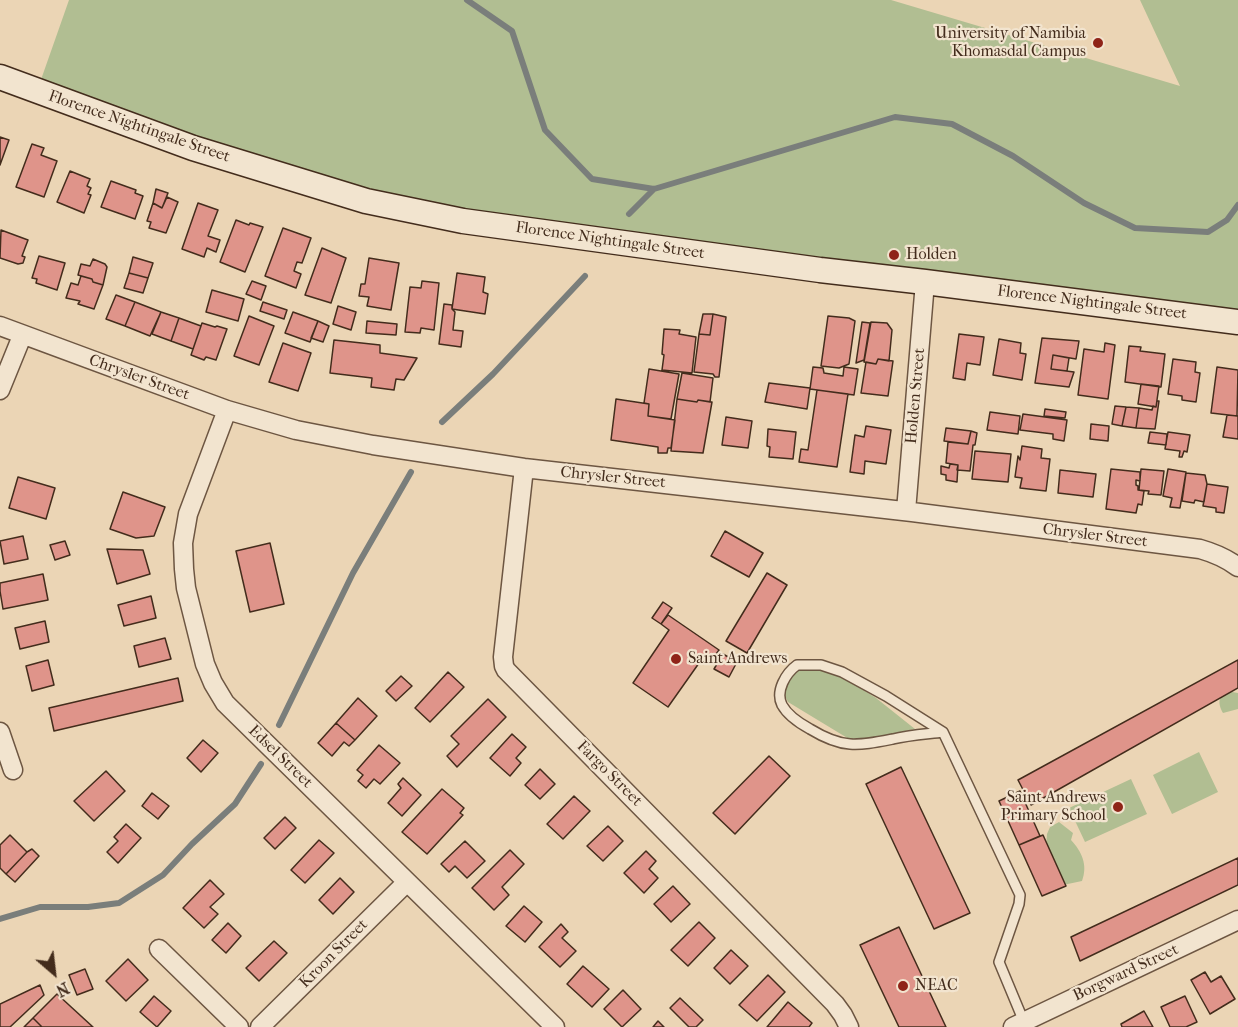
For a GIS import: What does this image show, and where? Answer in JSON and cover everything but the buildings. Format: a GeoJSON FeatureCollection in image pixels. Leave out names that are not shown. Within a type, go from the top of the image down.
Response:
{"type":"FeatureCollection","features":[{"type":"Feature","properties":{"kind":"main road","name":"Florence Nightingale Street"},"geometry":{"type":"LineString","coordinates":[[0,77],[193,148],[366,201],[463,221],[820,270],[1238,322]]}},
{"type":"Feature","properties":{"kind":"street","name":"Holden Street"},"geometry":{"type":"LineString","coordinates":[[906,511],[926,282]]}},
{"type":"Feature","properties":{"kind":"street","name":"Chrysler Street"},"geometry":{"type":"LineString","coordinates":[[0,327],[227,410],[296,430],[373,446],[524,468],[906,511],[1200,549],[1228,559],[1238,567]]}},
{"type":"Feature","properties":{"kind":"street"},"geometry":{"type":"LineString","coordinates":[[0,390],[22,336]]}},
{"type":"Feature","properties":{"kind":"street","name":"Edsel Street"},"geometry":{"type":"LineString","coordinates":[[227,410],[188,513],[183,543],[186,588],[205,664],[213,683],[225,703],[555,1027]]}},
{"type":"Feature","properties":{"kind":"street","name":"Fargo Street"},"geometry":{"type":"LineString","coordinates":[[524,468],[503,657],[506,670],[835,1004],[849,1027]]}},
{"type":"Feature","properties":{"kind":"street"},"geometry":{"type":"LineString","coordinates":[[0,732],[13,770]]}},
{"type":"Feature","properties":{"kind":"street","name":"Kroon Street"},"geometry":{"type":"LineString","coordinates":[[260,1027],[407,882]]}},
{"type":"Feature","properties":{"kind":"street","name":"Borgward Street"},"geometry":{"type":"LineString","coordinates":[[1019,1024],[1238,920]]}},
{"type":"Feature","properties":{"kind":"street"},"geometry":{"type":"LineString","coordinates":[[159,949],[239,1027]]}},
{"type":"Feature","properties":{"kind":"lane"},"geometry":{"type":"LineString","coordinates":[[943,732],[859,745],[842,743],[823,737],[797,721],[782,704],[780,698],[782,684],[789,671],[796,665],[821,665],[842,672],[886,696],[943,732],[1020,895],[999,962],[1019,1024]]}},
{"type":"Feature","properties":{"kind":"green space"},"geometry":{"type":"Polygon","coordinates":[[[69,0],[891,0],[1180,86],[1140,0],[1238,0],[1238,322],[463,221],[37,91],[69,0]]]}},
{"type":"Feature","properties":{"kind":"green space"},"geometry":{"type":"Polygon","coordinates":[[[801,661],[827,667],[876,698],[915,729],[854,742],[788,702],[783,692],[787,674],[801,661]]]}},
{"type":"Feature","properties":{"kind":"green space"},"geometry":{"type":"Polygon","coordinates":[[[1232,692],[1238,693],[1238,709],[1223,713],[1220,699],[1232,692]]]}},
{"type":"Feature","properties":{"kind":"green space"},"geometry":{"type":"Polygon","coordinates":[[[1199,752],[1218,792],[1172,814],[1153,775],[1199,752]]]}},
{"type":"Feature","properties":{"kind":"green space"},"geometry":{"type":"Polygon","coordinates":[[[1131,779],[1147,814],[1085,842],[1069,808],[1131,779]]]}},
{"type":"Feature","properties":{"kind":"green space"},"geometry":{"type":"Polygon","coordinates":[[[1059,822],[1073,833],[1071,840],[1081,854],[1084,864],[1082,881],[1063,885],[1046,847],[1050,827],[1059,822]]]}},
{"type":"Feature","properties":{"kind":"waterway"},"geometry":{"type":"LineString","coordinates":[[467,0],[512,31],[545,130],[592,179],[654,189],[895,117],[952,124],[1013,156],[1084,203],[1135,228],[1208,232],[1227,220],[1238,205]]}},
{"type":"Feature","properties":{"kind":"waterway"},"geometry":{"type":"LineString","coordinates":[[629,214],[654,189]]}},
{"type":"Feature","properties":{"kind":"waterway"},"geometry":{"type":"LineString","coordinates":[[442,422],[493,374],[585,276]]}},
{"type":"Feature","properties":{"kind":"waterway"},"geometry":{"type":"LineString","coordinates":[[279,725],[353,573],[411,472]]}},
{"type":"Feature","properties":{"kind":"waterway"},"geometry":{"type":"LineString","coordinates":[[0,919],[40,907],[88,907],[119,903],[163,875],[235,804],[261,764]]}},
{"type":"Feature","properties":{"kind":"place","name":"University of Namibia Khomasdal Campus"},"geometry":{"type":"Point","coordinates":[1098,43]}},
{"type":"Feature","properties":{"kind":"place","name":"Holden"},"geometry":{"type":"Point","coordinates":[894,255]}},
{"type":"Feature","properties":{"kind":"place","name":"Saint Andrews"},"geometry":{"type":"Point","coordinates":[676,659]}},
{"type":"Feature","properties":{"kind":"place","name":"Saint Andrews Primary School"},"geometry":{"type":"Point","coordinates":[1118,807]}},
{"type":"Feature","properties":{"kind":"place","name":"NEAC"},"geometry":{"type":"Point","coordinates":[903,986]}}]}
